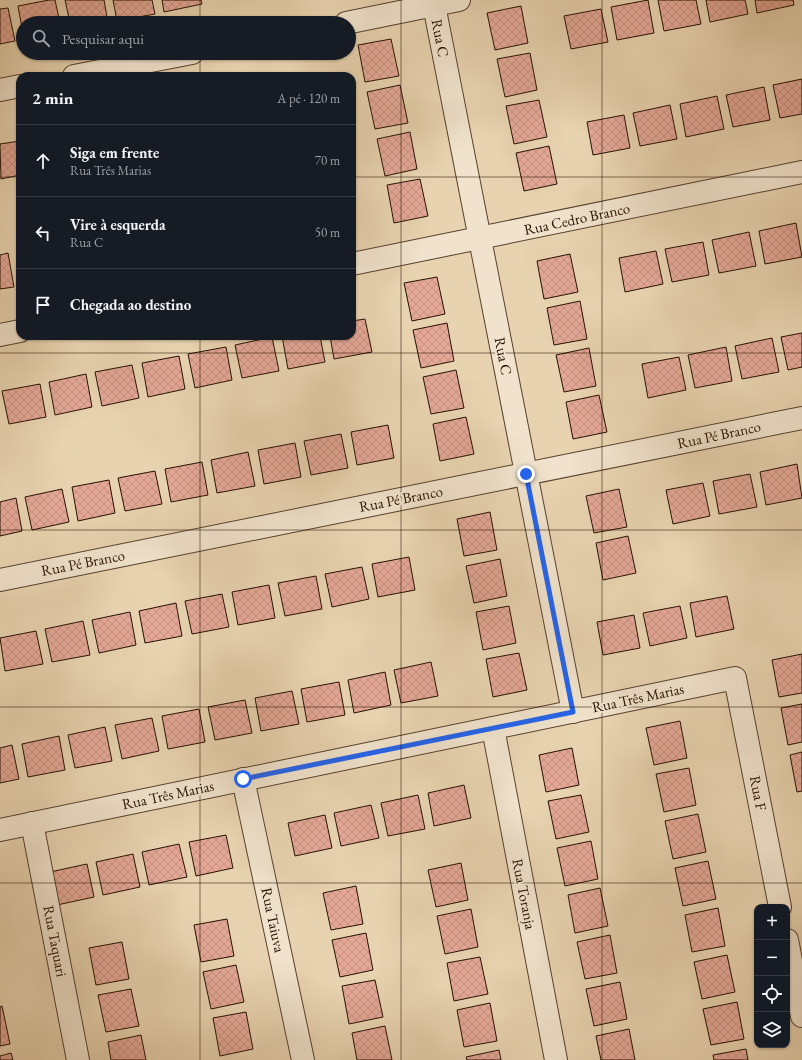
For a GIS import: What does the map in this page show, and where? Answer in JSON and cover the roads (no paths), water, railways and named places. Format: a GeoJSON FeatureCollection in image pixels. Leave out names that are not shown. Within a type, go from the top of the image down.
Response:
{"type":"FeatureCollection","features":[{"type":"Feature","properties":{"kind":"street"},"geometry":{"type":"LineString","coordinates":[[356,21],[433,3],[459,0]]}},
{"type":"Feature","properties":{"kind":"street","name":"Rua C"},"geometry":{"type":"LineString","coordinates":[[433,3],[573,712]]}},
{"type":"Feature","properties":{"kind":"street"},"geometry":{"type":"LineString","coordinates":[[95,72],[156,60]]}},
{"type":"Feature","properties":{"kind":"street"},"geometry":{"type":"LineString","coordinates":[[0,90],[16,87]]}},
{"type":"Feature","properties":{"kind":"street","name":"Rua Cedro Branco"},"geometry":{"type":"LineString","coordinates":[[356,263],[802,172]]}},
{"type":"Feature","properties":{"kind":"street"},"geometry":{"type":"LineString","coordinates":[[0,335],[16,332]]}},
{"type":"Feature","properties":{"kind":"street","name":"Rua Pé Branco"},"geometry":{"type":"LineString","coordinates":[[0,580],[802,418]]}},
{"type":"Feature","properties":{"kind":"street","name":"Rua Três Marias"},"geometry":{"type":"LineString","coordinates":[[0,830],[735,678]]}},
{"type":"Feature","properties":{"kind":"street","name":"Rua F"},"geometry":{"type":"LineString","coordinates":[[735,678],[779,904]]}},
{"type":"Feature","properties":{"kind":"street","name":"Rua Toranja"},"geometry":{"type":"LineString","coordinates":[[493,728],[556,1060]]}},
{"type":"Feature","properties":{"kind":"street","name":"Rua Taiuva"},"geometry":{"type":"LineString","coordinates":[[243,779],[303,1060]]}},
{"type":"Feature","properties":{"kind":"street","name":"Rua Taquari"},"geometry":{"type":"LineString","coordinates":[[32,823],[78,1060]]}},
{"type":"Feature","properties":{"kind":"street"},"geometry":{"type":"LineString","coordinates":[[790,955],[802,1016]]}}]}
